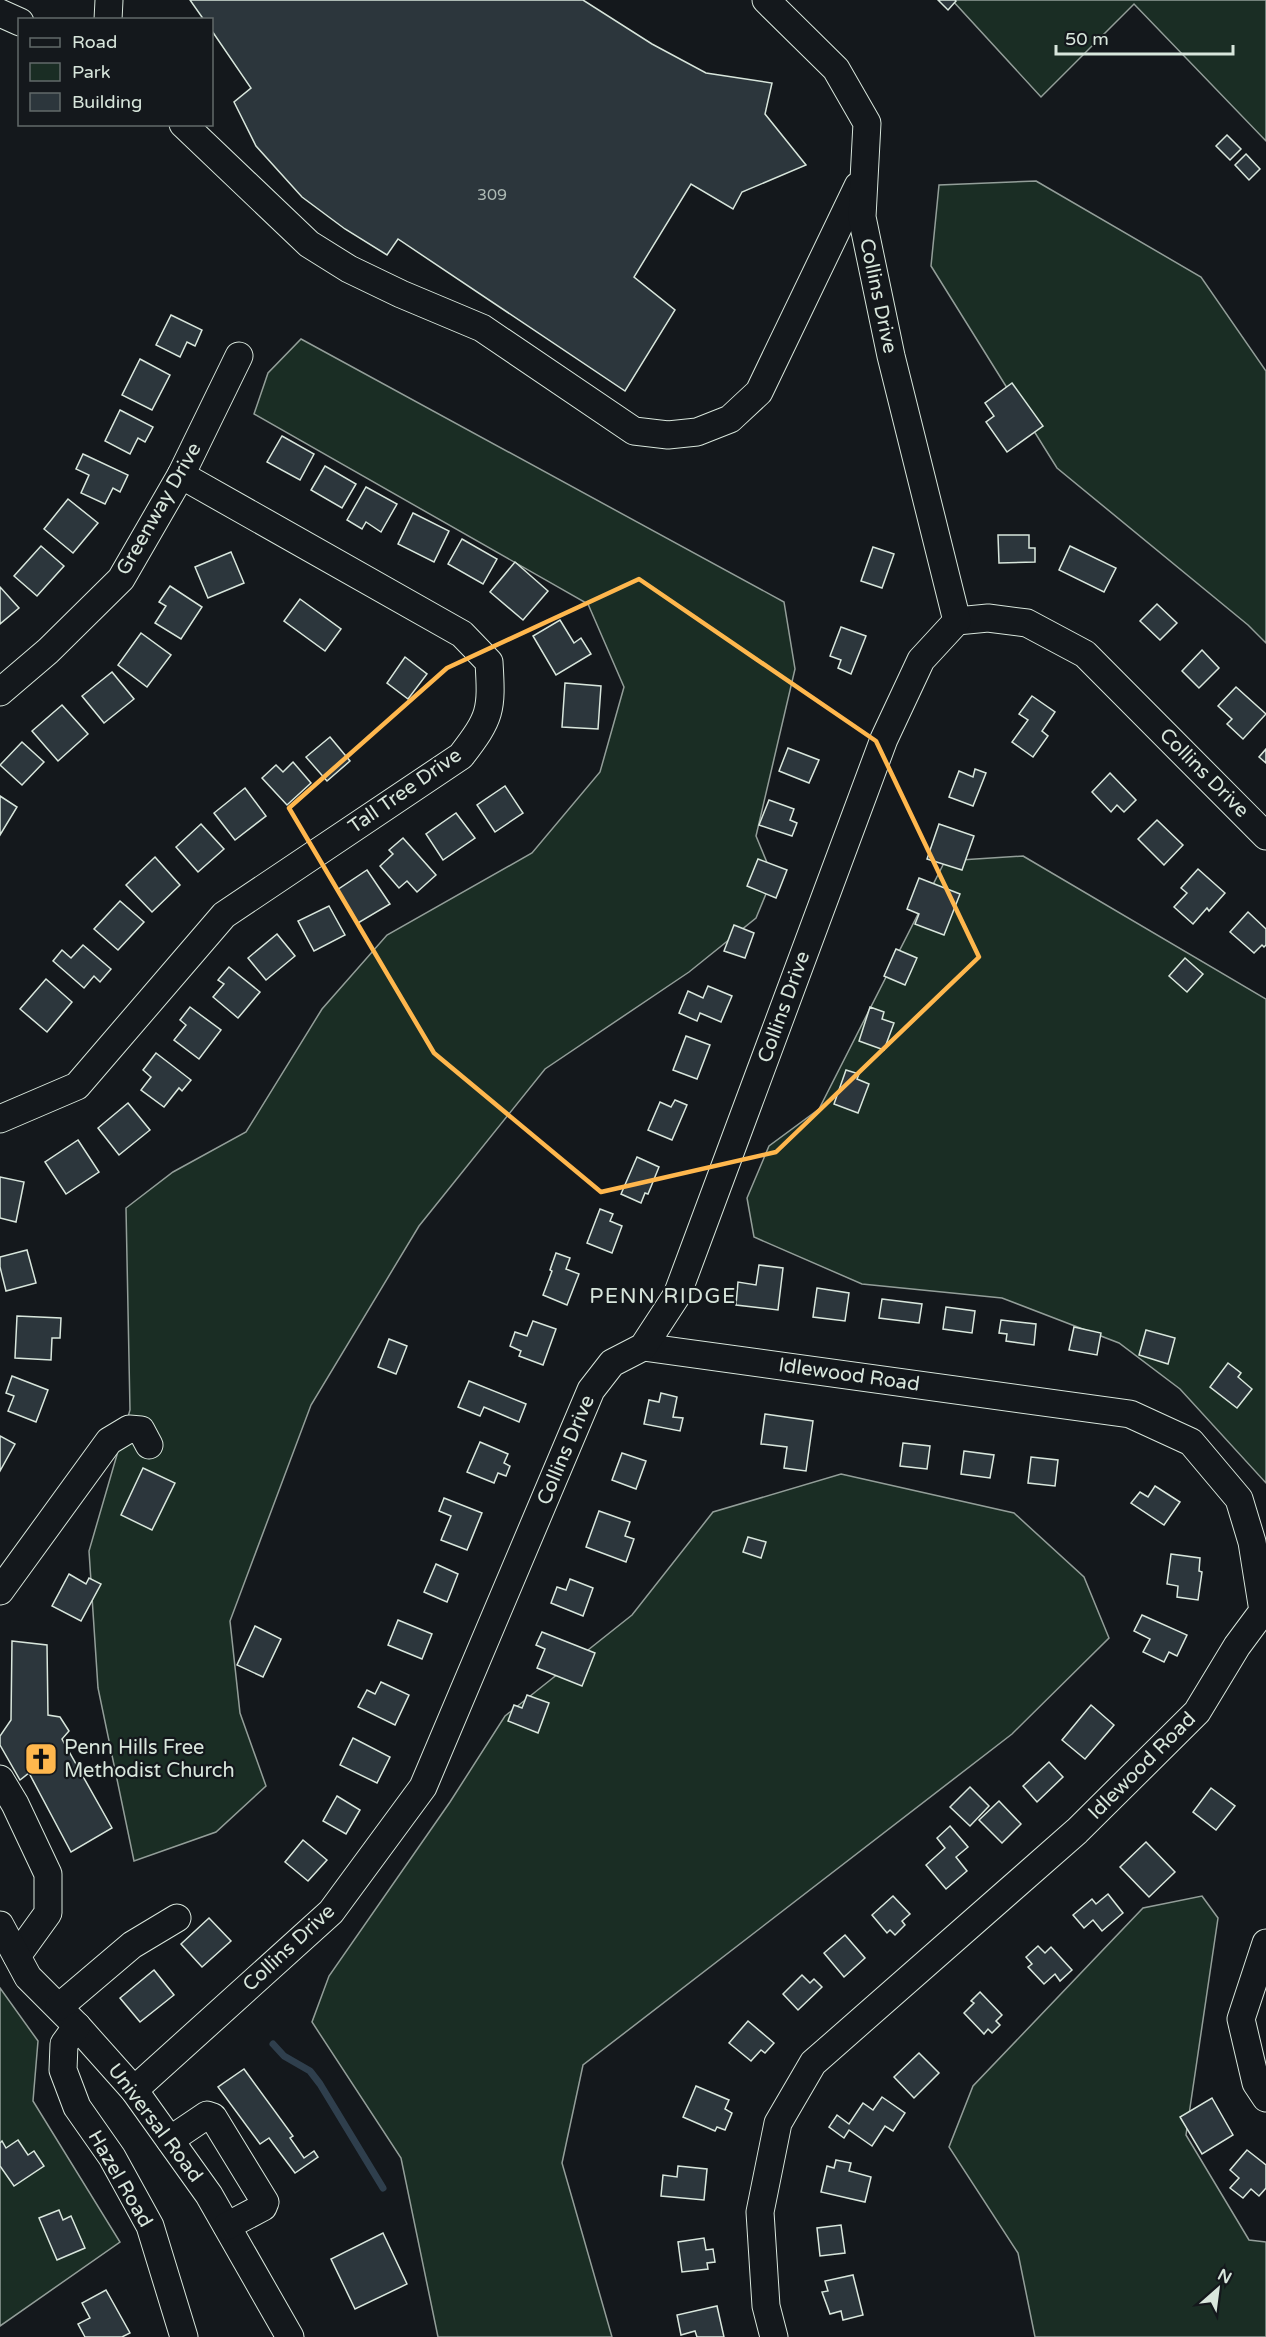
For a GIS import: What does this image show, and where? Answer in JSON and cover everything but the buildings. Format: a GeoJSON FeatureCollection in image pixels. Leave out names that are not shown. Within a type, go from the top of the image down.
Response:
{"type":"FeatureCollection","features":[{"type":"Feature","properties":{"kind":"street"},"geometry":{"type":"LineString","coordinates":[[108,18],[109,0]]}},
{"type":"Feature","properties":{"kind":"street","name":"Collins Drive"},"geometry":{"type":"LineString","coordinates":[[766,0],[836,69],[867,123],[861,217],[891,356],[957,621]]}},
{"type":"Feature","properties":{"kind":"street"},"geometry":{"type":"LineString","coordinates":[[0,13],[18,21]]}},
{"type":"Feature","properties":{"kind":"street"},"geometry":{"type":"LineString","coordinates":[[185,126],[309,244],[349,268],[401,294],[482,328],[634,431],[668,435],[698,432],[730,418],[759,392],[864,174]]}},
{"type":"Feature","properties":{"kind":"street","name":"Greenway Drive"},"geometry":{"type":"LineString","coordinates":[[0,692],[48,651],[121,579],[181,475],[238,356]]}},
{"type":"Feature","properties":{"kind":"street","name":"Tall Tree Drive"},"geometry":{"type":"LineString","coordinates":[[0,1119],[77,1086],[224,915],[461,756],[484,726],[491,700],[489,662],[462,634],[181,475]]}},
{"type":"Feature","properties":{"kind":"street","name":"Collins Drive"},"geometry":{"type":"LineString","coordinates":[[134,2090],[331,1912],[423,1787],[591,1390],[612,1363],[643,1347],[677,1295],[884,739],[921,660],[957,621],[988,618],[1027,623],[1085,654],[1266,836]]}},
{"type":"Feature","properties":{"kind":"street","name":"Idlewood Road"},"geometry":{"type":"LineString","coordinates":[[643,1347],[1130,1414],[1191,1442],[1239,1499],[1252,1542],[1264,1617],[1237,1646],[1197,1712],[1077,1831],[813,2063],[778,2123],[760,2212],[766,2306],[774,2337]]}},
{"type":"Feature","properties":{"kind":"street"},"geometry":{"type":"LineString","coordinates":[[0,1591],[109,1441],[129,1429],[141,1430],[149,1445]]}},
{"type":"Feature","properties":{"kind":"street"},"geometry":{"type":"LineString","coordinates":[[0,1779],[15,1803],[48,1874],[48,1913],[17,1956]]}},
{"type":"Feature","properties":{"kind":"street"},"geometry":{"type":"LineString","coordinates":[[68,2016],[132,1946],[177,1918]]}},
{"type":"Feature","properties":{"kind":"street","name":"Universal Road"},"geometry":{"type":"LineString","coordinates":[[0,1925],[28,1977],[68,2016],[134,2090],[209,2195],[290,2337]]}},
{"type":"Feature","properties":{"kind":"street"},"geometry":{"type":"LineString","coordinates":[[1266,1943],[1241,2019],[1256,2083],[1266,2098]]}},
{"type":"Feature","properties":{"kind":"street","name":"Hazel Road"},"geometry":{"type":"LineString","coordinates":[[68,2016],[63,2070],[77,2107],[112,2157],[150,2226],[184,2337]]}},
{"type":"Feature","properties":{"kind":"street"},"geometry":{"type":"LineString","coordinates":[[170,2140],[207,2115],[213,2117],[265,2202],[264,2207],[227,2226]]}},
{"type":"Feature","properties":{"kind":"highlighted area"},"geometry":{"type":"Polygon","coordinates":[[[639,579],[876,741],[979,957],[776,1152],[601,1192],[434,1053],[289,808],[447,668],[639,579]]]}},
{"type":"Feature","properties":{"kind":"green space"},"geometry":{"type":"Polygon","coordinates":[[[952,0],[1266,0],[1266,141],[1134,4],[1041,97],[952,0]]]}},
{"type":"Feature","properties":{"kind":"green space"},"geometry":{"type":"Polygon","coordinates":[[[1036,181],[1201,277],[1266,371],[1266,643],[1248,625],[1057,468],[931,266],[939,185],[1036,181]]]}},
{"type":"Feature","properties":{"kind":"green space"},"geometry":{"type":"Polygon","coordinates":[[[301,339],[784,602],[795,669],[756,836],[773,877],[756,918],[689,972],[545,1069],[419,1226],[311,1405],[230,1621],[240,1713],[266,1786],[216,1832],[134,1861],[98,1688],[89,1551],[130,1410],[126,1208],[173,1172],[246,1132],[322,1009],[387,935],[532,853],[600,772],[624,687],[588,604],[254,414],[268,373],[301,339]]]}},
{"type":"Feature","properties":{"kind":"green space"},"geometry":{"type":"Polygon","coordinates":[[[1023,856],[1266,999],[1266,1483],[1180,1389],[1119,1343],[1002,1298],[862,1284],[754,1237],[747,1198],[769,1146],[819,1109],[945,861],[1023,856]]]}},
{"type":"Feature","properties":{"kind":"green space"},"geometry":{"type":"Polygon","coordinates":[[[841,1474],[1014,1513],[1084,1577],[1109,1638],[1012,1734],[583,2065],[562,2163],[612,2337],[438,2337],[401,2158],[312,2022],[329,1976],[450,1802],[505,1716],[632,1615],[713,1512],[841,1474]]]}},
{"type":"Feature","properties":{"kind":"green space"},"geometry":{"type":"Polygon","coordinates":[[[1202,1896],[1218,1918],[1186,2135],[1249,2240],[1266,2242],[1266,2337],[1035,2337],[1018,2253],[949,2147],[973,2086],[1143,1908],[1202,1896]]]}},
{"type":"Feature","properties":{"kind":"green space"},"geometry":{"type":"Polygon","coordinates":[[[0,1988],[38,2041],[33,2101],[120,2242],[0,2326],[0,1988]]]}},
{"type":"Feature","properties":{"kind":"waterway"},"geometry":{"type":"LineString","coordinates":[[273,2044],[284,2056],[310,2071],[320,2084],[383,2188]]}},
{"type":"Feature","properties":{"kind":"place","name":"Penn Hills Free Methodist Church"},"geometry":{"type":"Point","coordinates":[41,1759]}},
{"type":"Feature","properties":{"kind":"district","name":"PENN RIDGE"},"geometry":{"type":"Point","coordinates":[663,1296]}}]}
